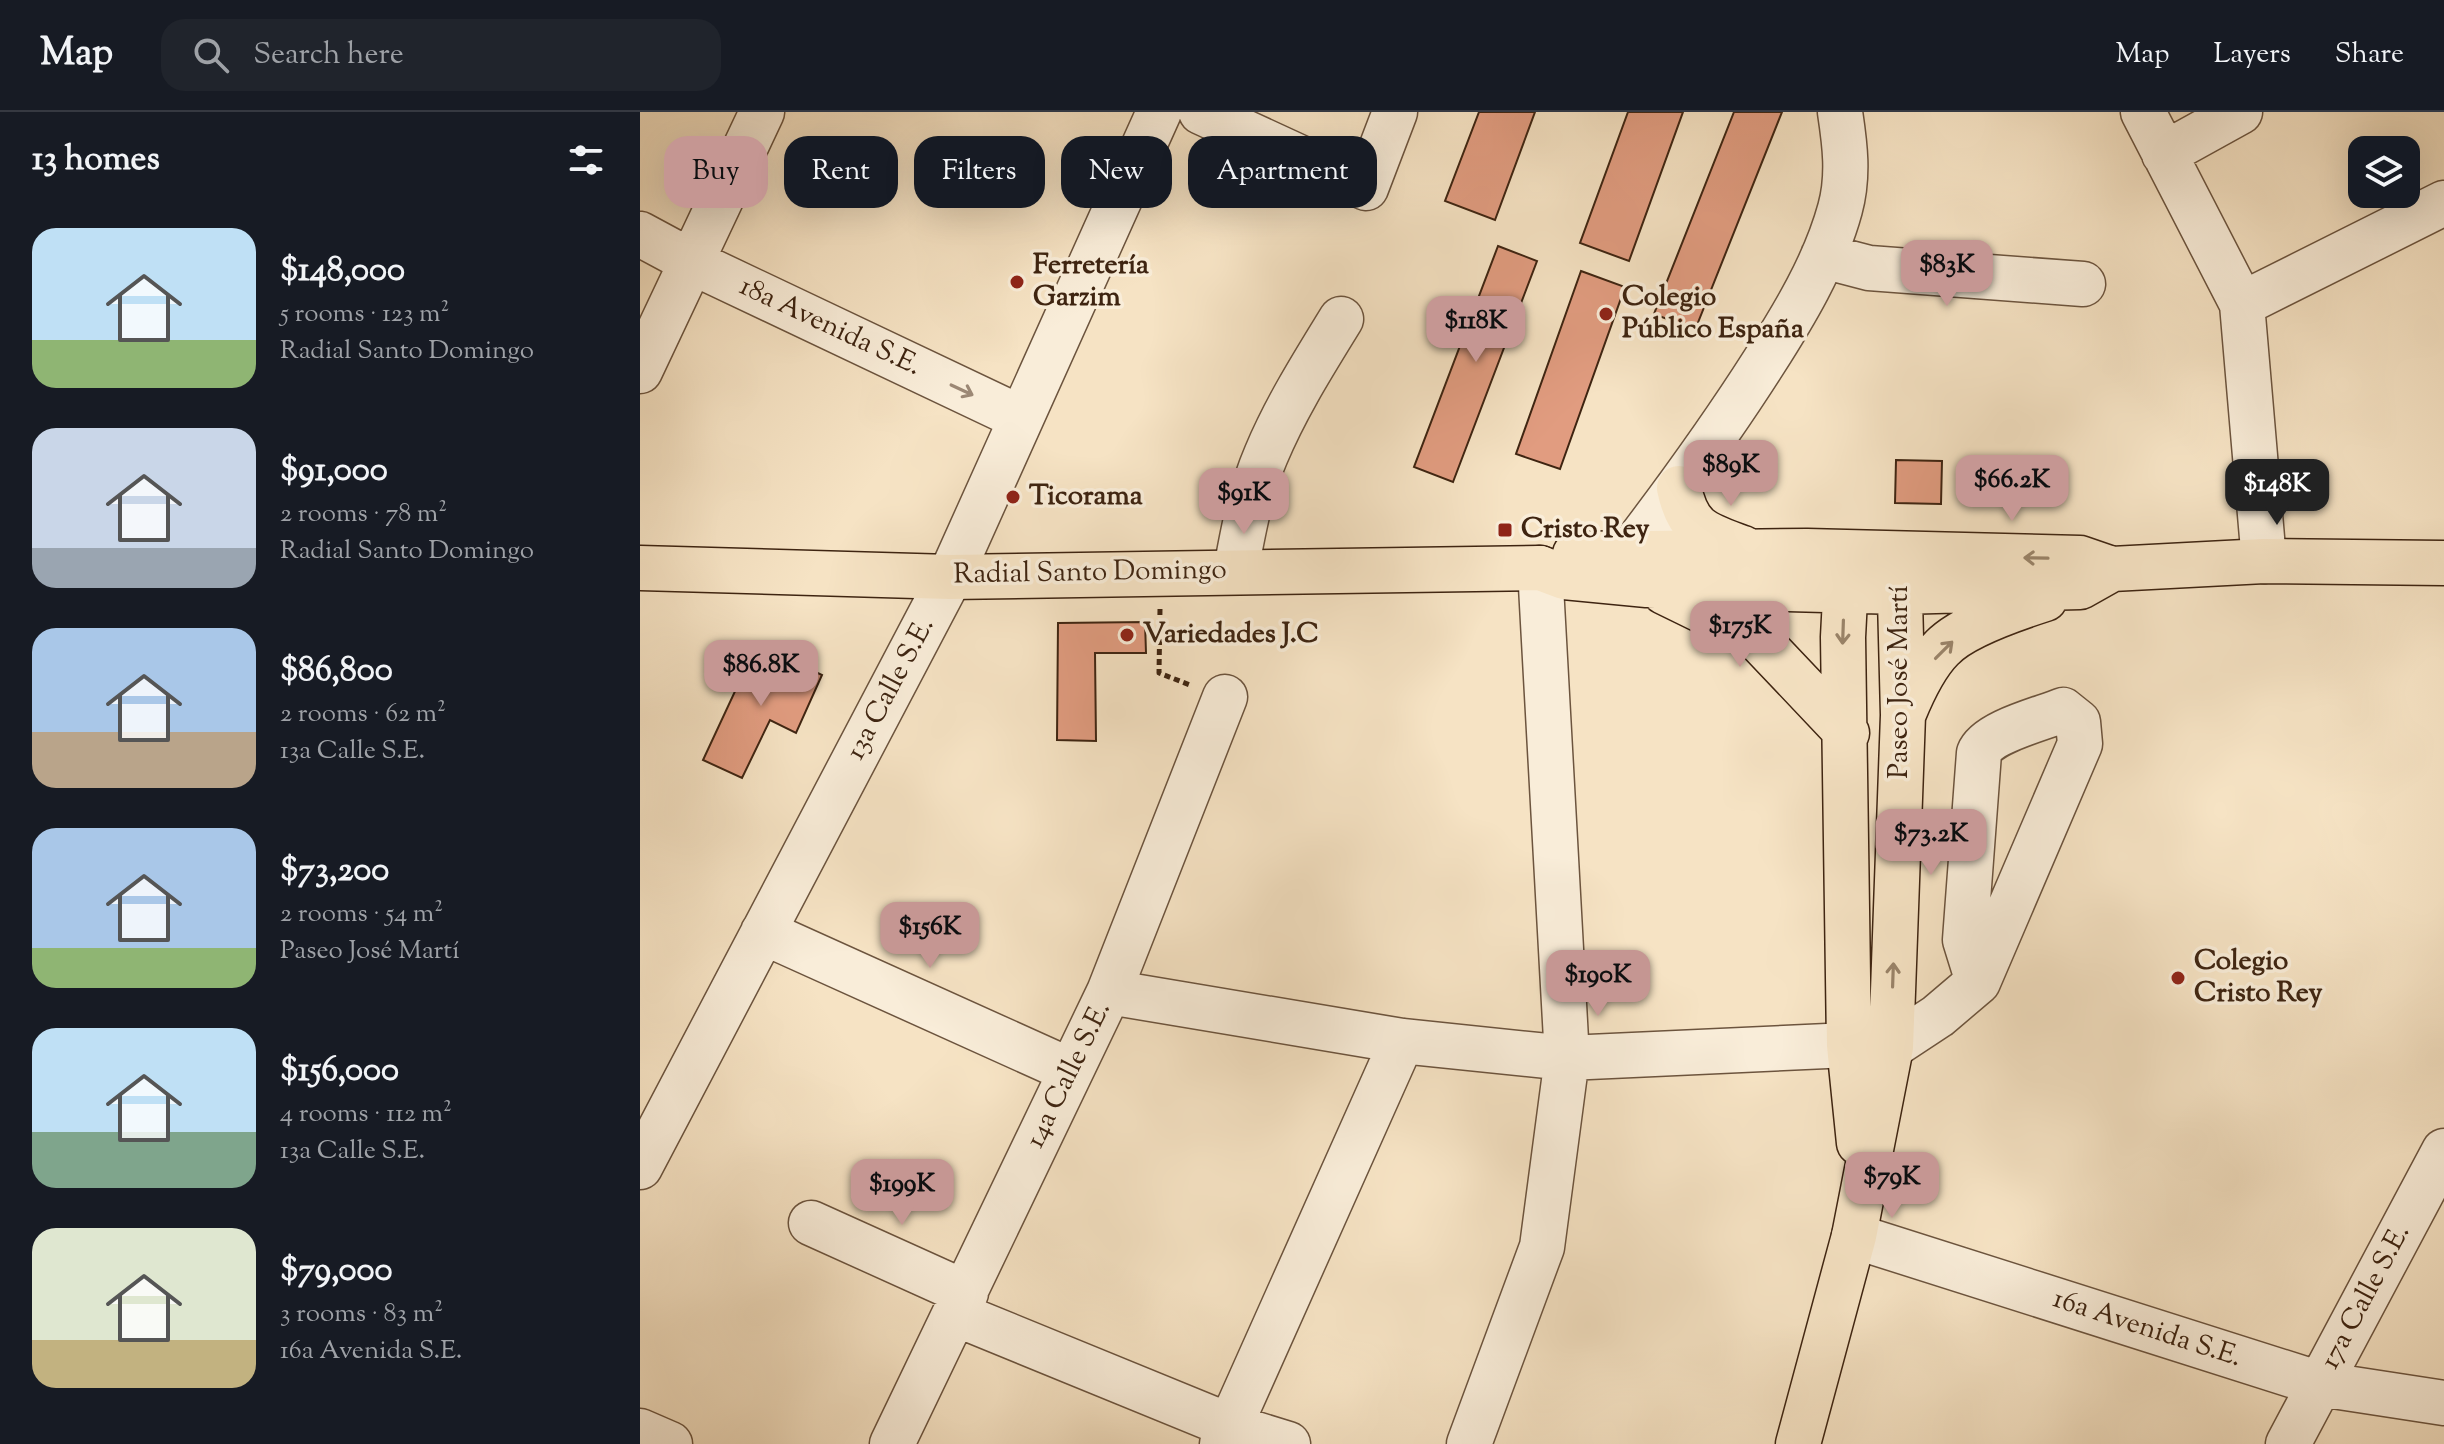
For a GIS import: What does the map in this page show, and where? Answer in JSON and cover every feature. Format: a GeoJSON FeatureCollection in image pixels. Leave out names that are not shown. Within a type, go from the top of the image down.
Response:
{"type":"FeatureCollection","features":[{"type":"Feature","properties":{"kind":"main road"},"geometry":{"type":"LineString","coordinates":[[1679,488],[1692,523],[1709,536],[1753,552]]}},
{"type":"Feature","properties":{"kind":"main road","name":"Radial Santo Domingo"},"geometry":{"type":"LineString","coordinates":[[641,576],[950,577],[1236,570],[1540,568],[1564,577],[1753,552],[1846,572]]}},
{"type":"Feature","properties":{"kind":"main road","name":"Radial Santo Domingo"},"geometry":{"type":"LineString","coordinates":[[1638,569],[2096,578],[2264,561],[2444,563]]}},
{"type":"Feature","properties":{"kind":"main road"},"geometry":{"type":"LineString","coordinates":[[1638,569],[1756,637],[1847,733]]}},
{"type":"Feature","properties":{"kind":"main road","name":"Paseo José Martí"},"geometry":{"type":"LineString","coordinates":[[1846,572],[1843,637],[1847,733],[1870,1046]]}},
{"type":"Feature","properties":{"kind":"main road","name":"Paseo José Martí"},"geometry":{"type":"LineString","coordinates":[[1798,1444],[1864,1191],[1870,1046],[1903,715],[1900,574]]}},
{"type":"Feature","properties":{"kind":"main road"},"geometry":{"type":"LineString","coordinates":[[1903,715],[1915,687],[1943,647],[2005,611],[2096,578]]}},
{"type":"Feature","properties":{"kind":"street"},"geometry":{"type":"LineString","coordinates":[[640,371],[762,112]]}},
{"type":"Feature","properties":{"kind":"street","name":"13a Calle S.E."},"geometry":{"type":"LineString","coordinates":[[640,1167],[950,577],[1159,112]]}},
{"type":"Feature","properties":{"kind":"street"},"geometry":{"type":"LineString","coordinates":[[1201,112],[1366,188],[1395,112]]}},
{"type":"Feature","properties":{"kind":"street"},"geometry":{"type":"LineString","coordinates":[[1638,569],[1679,488],[1711,446],[1791,319],[1823,256],[1840,208],[1847,160],[1840,112]]}},
{"type":"Feature","properties":{"kind":"street"},"geometry":{"type":"LineString","coordinates":[[2143,112],[2242,304],[2264,561]]}},
{"type":"Feature","properties":{"kind":"street"},"geometry":{"type":"LineString","coordinates":[[2164,154],[2240,112]]}},
{"type":"Feature","properties":{"kind":"street"},"geometry":{"type":"LineString","coordinates":[[2242,304],[2444,203]]}},
{"type":"Feature","properties":{"kind":"street","name":"18a Avenida S.E."},"geometry":{"type":"LineString","coordinates":[[640,234],[692,262],[1021,418]]}},
{"type":"Feature","properties":{"kind":"street"},"geometry":{"type":"LineString","coordinates":[[1823,256],[1869,268],[2083,284]]}},
{"type":"Feature","properties":{"kind":"street"},"geometry":{"type":"LineString","coordinates":[[1236,570],[1245,520],[1264,458],[1286,410],[1341,319]]}},
{"type":"Feature","properties":{"kind":"street"},"geometry":{"type":"LineString","coordinates":[[1469,1444],[1542,1247],[1567,1058],[1540,568]]}},
{"type":"Feature","properties":{"kind":"street","name":"14a Calle S.E."},"geometry":{"type":"LineString","coordinates":[[892,1444],[1109,992],[1225,697]]}},
{"type":"Feature","properties":{"kind":"street"},"geometry":{"type":"LineString","coordinates":[[1109,992],[1402,1041],[1567,1058],[1870,1046],[1938,1016],[1978,982],[2080,744],[2078,722],[2063,710],[1994,737],[1983,743],[1979,753],[1965,940],[1978,982]]}},
{"type":"Feature","properties":{"kind":"street"},"geometry":{"type":"LineString","coordinates":[[763,932],[1069,1070]]}},
{"type":"Feature","properties":{"kind":"street"},"geometry":{"type":"LineString","coordinates":[[1226,1435],[1402,1041]]}},
{"type":"Feature","properties":{"kind":"street","name":"17a Calle S.E."},"geometry":{"type":"LineString","coordinates":[[2288,1444],[2444,1151]]}},
{"type":"Feature","properties":{"kind":"street"},"geometry":{"type":"LineString","coordinates":[[811,1223],[961,1304],[1226,1435],[1288,1444]]}},
{"type":"Feature","properties":{"kind":"street","name":"16a Avenida S.E."},"geometry":{"type":"LineString","coordinates":[[1854,1236],[2320,1384],[2444,1403]]}},
{"type":"Feature","properties":{"kind":"street"},"geometry":{"type":"LineString","coordinates":[[640,1431],[670,1444]]}},
{"type":"Feature","properties":{"kind":"path"},"geometry":{"type":"LineString","coordinates":[[1159,673],[1161,572]]}},
{"type":"Feature","properties":{"kind":"building"},"geometry":{"type":"Polygon","coordinates":[[[1479,112],[1535,112],[1495,220],[1445,201],[1479,112]]]}},
{"type":"Feature","properties":{"kind":"building"},"geometry":{"type":"Polygon","coordinates":[[[1628,112],[1683,112],[1629,261],[1580,243],[1628,112]]]}},
{"type":"Feature","properties":{"kind":"building"},"geometry":{"type":"Polygon","coordinates":[[[1734,112],[1782,112],[1695,330],[1654,314],[1734,112]]]}},
{"type":"Feature","properties":{"kind":"building"},"geometry":{"type":"Polygon","coordinates":[[[1498,246],[1537,261],[1453,482],[1414,467],[1498,246]]]}},
{"type":"Feature","properties":{"kind":"building"},"geometry":{"type":"Polygon","coordinates":[[[1581,271],[1625,287],[1560,469],[1516,454],[1581,271]]]}},
{"type":"Feature","properties":{"kind":"building"},"geometry":{"type":"Polygon","coordinates":[[[1896,460],[1942,461],[1941,504],[1895,503],[1896,460]]]}},
{"type":"Feature","properties":{"kind":"building"},"geometry":{"type":"Polygon","coordinates":[[[1145,622],[1146,653],[1095,653],[1096,741],[1057,740],[1058,623],[1145,622]]]}},
{"type":"Feature","properties":{"kind":"building"},"geometry":{"type":"Polygon","coordinates":[[[757,644],[822,675],[796,733],[770,720],[742,778],[703,760],[757,644]]]}},
{"type":"Feature","properties":{"kind":"place","name":"Ferretería Garzim"},"geometry":{"type":"Point","coordinates":[1017,282]}},
{"type":"Feature","properties":{"kind":"place","name":"Colegio Público España"},"geometry":{"type":"Point","coordinates":[1606,314]}},
{"type":"Feature","properties":{"kind":"place","name":"Ticorama"},"geometry":{"type":"Point","coordinates":[1013,497]}},
{"type":"Feature","properties":{"kind":"place","name":"Cristo Rey"},"geometry":{"type":"Point","coordinates":[1505,530]}},
{"type":"Feature","properties":{"kind":"place","name":"Variedades J.C"},"geometry":{"type":"Point","coordinates":[1127,635]}},
{"type":"Feature","properties":{"kind":"place","name":"Colegio Cristo Rey"},"geometry":{"type":"Point","coordinates":[2178,978]}}]}
